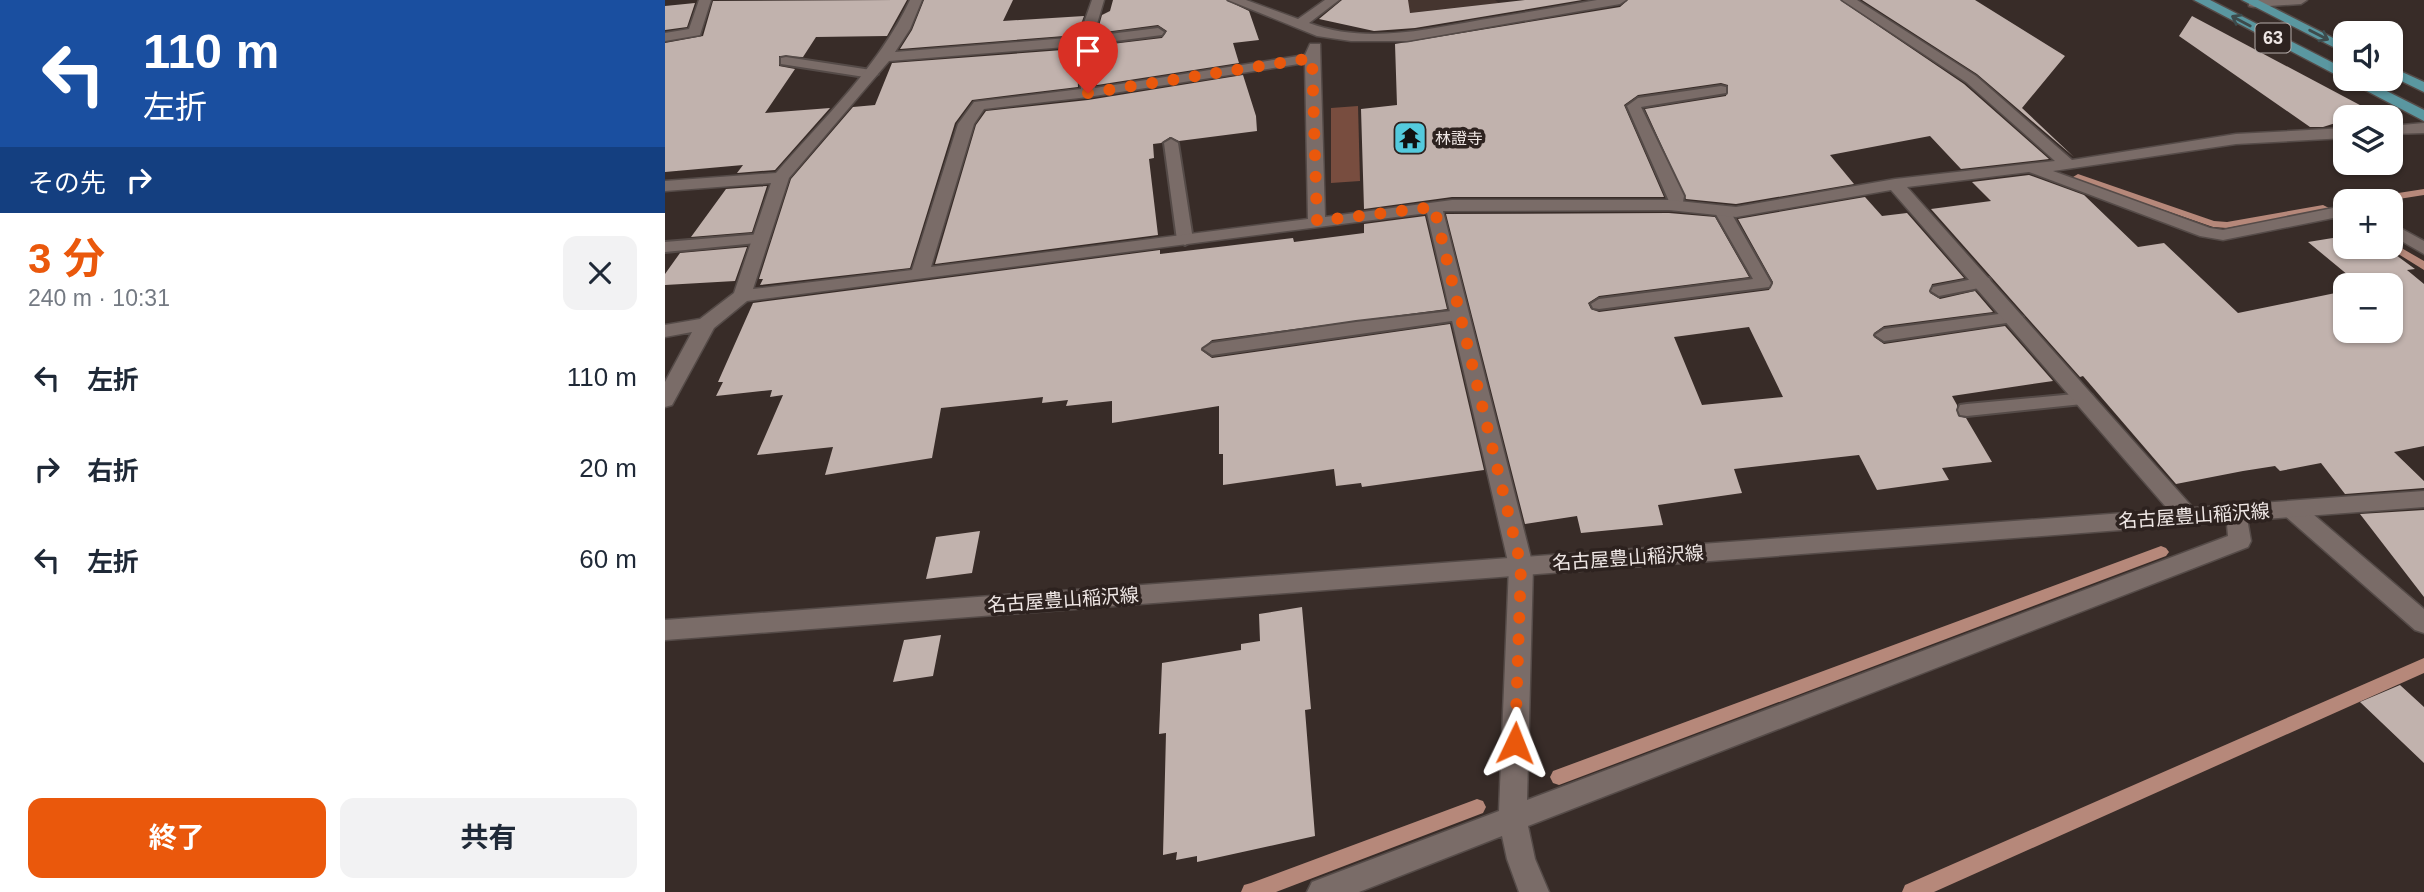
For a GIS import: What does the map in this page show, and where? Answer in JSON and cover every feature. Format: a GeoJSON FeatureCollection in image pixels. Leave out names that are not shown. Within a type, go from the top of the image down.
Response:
{"type":"FeatureCollection","features":[{"type":"Feature","properties":{"kind":"main road","name":"63"},"geometry":{"type":"LineString","coordinates":[[2200,0],[2333,69]]}},
{"type":"Feature","properties":{"kind":"main road","name":"63"},"geometry":{"type":"LineString","coordinates":[[2251,1],[2333,43]]}},
{"type":"Feature","properties":{"kind":"main road"},"geometry":{"type":"LineString","coordinates":[[2403,78],[2424,88]]}},
{"type":"Feature","properties":{"kind":"main road"},"geometry":{"type":"LineString","coordinates":[[2375,91],[2424,116]]}},
{"type":"Feature","properties":{"kind":"street"},"geometry":{"type":"LineString","coordinates":[[665,37],[695,32],[705,0]]}},
{"type":"Feature","properties":{"kind":"street"},"geometry":{"type":"LineString","coordinates":[[742,296],[781,177],[885,57],[903,29],[916,0]]}},
{"type":"Feature","properties":{"kind":"street"},"geometry":{"type":"LineString","coordinates":[[1088,93],[1085,40],[1098,0]]}},
{"type":"Feature","properties":{"kind":"street"},"geometry":{"type":"LineString","coordinates":[[1234,0],[1322,33],[1351,37],[1407,37],[1620,0]]}},
{"type":"Feature","properties":{"kind":"street"},"geometry":{"type":"LineString","coordinates":[[1301,23],[1333,0]]}},
{"type":"Feature","properties":{"kind":"street"},"geometry":{"type":"LineString","coordinates":[[1848,0],[1971,79],[2069,164]]}},
{"type":"Feature","properties":{"kind":"street"},"geometry":{"type":"LineString","coordinates":[[2251,1],[2301,0]]}},
{"type":"Feature","properties":{"kind":"street"},"geometry":{"type":"LineString","coordinates":[[1317,221],[1312,58],[1322,33]]}},
{"type":"Feature","properties":{"kind":"street"},"geometry":{"type":"LineString","coordinates":[[885,57],[1085,40]]}},
{"type":"Feature","properties":{"kind":"street"},"geometry":{"type":"LineString","coordinates":[[920,274],[965,124],[978,105],[1088,93],[1312,58]]}},
{"type":"Feature","properties":{"kind":"street"},"geometry":{"type":"LineString","coordinates":[[2403,129],[2424,128]]}},
{"type":"Feature","properties":{"kind":"street"},"geometry":{"type":"LineString","coordinates":[[665,400],[706,324],[742,296],[1434,207],[1677,205],[1736,212],[1895,184],[2069,164],[2235,139],[2333,134]]}},
{"type":"Feature","properties":{"kind":"street"},"geometry":{"type":"LineString","coordinates":[[2027,167],[2206,232],[2223,235],[2333,213]]}},
{"type":"Feature","properties":{"kind":"street"},"geometry":{"type":"LineString","coordinates":[[665,186],[781,177]]}},
{"type":"Feature","properties":{"kind":"street"},"geometry":{"type":"LineString","coordinates":[[1895,184],[2187,516]]}},
{"type":"Feature","properties":{"kind":"street"},"geometry":{"type":"LineString","coordinates":[[1434,207],[1521,566],[1513,819],[1521,859],[1534,892]]}},
{"type":"Feature","properties":{"kind":"street"},"geometry":{"type":"LineString","coordinates":[[2403,236],[2424,249]]}},
{"type":"Feature","properties":{"kind":"street"},"geometry":{"type":"LineString","coordinates":[[665,331],[706,324]]}},
{"type":"Feature","properties":{"kind":"street","name":"名古屋豊山稲沢線"},"geometry":{"type":"LineString","coordinates":[[665,630],[2424,499]]}},
{"type":"Feature","properties":{"kind":"street"},"geometry":{"type":"LineString","coordinates":[[2292,509],[2424,624]]}},
{"type":"Feature","properties":{"kind":"street"},"geometry":{"type":"LineString","coordinates":[[1322,892],[2240,541],[2237,513]]}},
{"type":"Feature","properties":{"kind":"lane"},"geometry":{"type":"LineString","coordinates":[[1085,40],[1157,32]]}},
{"type":"Feature","properties":{"kind":"lane"},"geometry":{"type":"LineString","coordinates":[[786,61],[871,74]]}},
{"type":"Feature","properties":{"kind":"lane"},"geometry":{"type":"LineString","coordinates":[[1677,205],[1676,196],[1634,106],[1638,102],[1721,90]]}},
{"type":"Feature","properties":{"kind":"lane"},"geometry":{"type":"LineString","coordinates":[[1171,144],[1185,240]]}},
{"type":"Feature","properties":{"kind":"lane"},"geometry":{"type":"LineString","coordinates":[[1599,304],[1763,283],[1722,211]]}},
{"type":"Feature","properties":{"kind":"lane"},"geometry":{"type":"LineString","coordinates":[[665,247],[761,239]]}},
{"type":"Feature","properties":{"kind":"lane"},"geometry":{"type":"LineString","coordinates":[[1939,291],[1983,282]]}},
{"type":"Feature","properties":{"kind":"lane"},"geometry":{"type":"LineString","coordinates":[[1213,349],[1356,327],[1460,315]]}},
{"type":"Feature","properties":{"kind":"lane"},"geometry":{"type":"LineString","coordinates":[[1884,335],[2014,317]]}},
{"type":"Feature","properties":{"kind":"lane"},"geometry":{"type":"LineString","coordinates":[[1967,410],[2085,399]]}},
{"type":"Feature","properties":{"kind":"shaded area"},"geometry":{"type":"Polygon","coordinates":[[[1343,0],[1495,0],[1499,3],[1408,13],[1357,12],[1333,7],[1343,0]]]}},
{"type":"Feature","properties":{"kind":"shaded area"},"geometry":{"type":"Polygon","coordinates":[[[1358,106],[1360,181],[1331,183],[1331,108],[1358,106]]]}},
{"type":"Feature","properties":{"kind":"building"},"geometry":{"type":"Polygon","coordinates":[[[907,0],[887,36],[816,37],[803,57],[779,56],[779,66],[795,69],[765,113],[830,108],[775,170],[737,173],[743,165],[665,172],[665,43],[703,36],[713,1],[907,0]]]}},
{"type":"Feature","properties":{"kind":"building"},"geometry":{"type":"Polygon","coordinates":[[[924,0],[1013,0],[1003,21],[1084,16],[1077,35],[900,49],[912,30],[924,0]]]}},
{"type":"Feature","properties":{"kind":"building"},"geometry":{"type":"Polygon","coordinates":[[[1113,0],[1226,0],[1249,11],[1259,40],[1233,43],[1239,63],[1097,85],[1095,46],[1162,38],[1167,31],[1158,25],[1097,33],[1102,15],[1110,11],[1113,0]]]}},
{"type":"Feature","properties":{"kind":"building"},"geometry":{"type":"Polygon","coordinates":[[[1342,0],[1408,0],[1410,13],[1525,0],[1582,0],[1415,28],[1374,31],[1319,19],[1342,0]]]}},
{"type":"Feature","properties":{"kind":"building"},"geometry":{"type":"Polygon","coordinates":[[[1628,0],[1840,0],[1964,84],[2049,159],[1961,169],[1930,136],[1830,155],[1854,184],[1736,204],[1686,199],[1645,109],[1726,96],[1728,85],[1721,83],[1638,95],[1624,105],[1664,197],[1452,197],[1364,209],[1361,109],[1397,105],[1395,44],[1620,7],[1628,0]]]}},
{"type":"Feature","properties":{"kind":"building"},"geometry":{"type":"Polygon","coordinates":[[[1862,0],[1975,0],[2065,56],[2022,108],[2074,157],[1977,74],[1862,0]]]}},
{"type":"Feature","properties":{"kind":"building"},"geometry":{"type":"Polygon","coordinates":[[[695,3],[687,27],[665,30],[665,6],[695,3]]]}},
{"type":"Feature","properties":{"kind":"building"},"geometry":{"type":"Polygon","coordinates":[[[2192,16],[2360,105],[2333,105],[2333,124],[2310,127],[2179,36],[2192,16]]]}},
{"type":"Feature","properties":{"kind":"building"},"geometry":{"type":"Polygon","coordinates":[[[1076,49],[1078,87],[972,100],[955,123],[910,268],[760,285],[763,279],[759,279],[791,179],[853,107],[875,105],[892,63],[1076,49]]]}},
{"type":"Feature","properties":{"kind":"building"},"geometry":{"type":"Polygon","coordinates":[[[1243,75],[1256,116],[1257,131],[1179,141],[1170,137],[1161,143],[1153,144],[1154,158],[1149,159],[1158,235],[935,264],[976,125],[986,111],[1088,100],[1243,75]]]}},
{"type":"Feature","properties":{"kind":"building"},"geometry":{"type":"Polygon","coordinates":[[[2029,175],[2084,195],[2138,247],[2164,243],[2238,313],[2333,293],[2333,343],[2403,343],[2403,273],[2345,273],[2308,242],[2333,238],[2333,259],[2401,259],[2415,269],[2407,270],[2424,284],[2424,446],[2394,452],[2424,481],[2424,488],[2345,494],[2321,463],[2280,471],[2275,466],[2176,484],[2083,376],[2080,377],[1931,209],[1991,201],[1972,182],[2029,175]]]}},
{"type":"Feature","properties":{"kind":"building"},"geometry":{"type":"Polygon","coordinates":[[[767,186],[752,232],[691,237],[726,189],[767,186]]]}},
{"type":"Feature","properties":{"kind":"building"},"geometry":{"type":"Polygon","coordinates":[[[1865,197],[1882,216],[1907,213],[1964,278],[1932,284],[1930,293],[1940,299],[1975,291],[1993,312],[1884,326],[1874,333],[1874,337],[1884,344],[2005,326],[2053,381],[1952,396],[1957,405],[1958,416],[1966,418],[1992,462],[1942,468],[1949,480],[1877,490],[1859,455],[1734,469],[1742,493],[1658,505],[1663,525],[1581,533],[1577,516],[1525,524],[1446,214],[1669,213],[1715,217],[1749,277],[1599,296],[1588,303],[1591,309],[1599,312],[1769,290],[1773,282],[1738,219],[1865,197]],[[1749,327],[1674,337],[1702,405],[1783,397],[1749,327]]]}},
{"type":"Feature","properties":{"kind":"building"},"geometry":{"type":"Polygon","coordinates":[[[1425,216],[1447,309],[1212,340],[1201,350],[1212,358],[1450,324],[1484,470],[1362,487],[1361,483],[1336,486],[1334,469],[1223,485],[1223,454],[1219,454],[1219,406],[1112,423],[1112,401],[1066,406],[1068,400],[1042,403],[1043,397],[941,408],[932,458],[825,475],[833,447],[757,455],[783,395],[770,397],[772,390],[716,396],[723,382],[718,382],[753,303],[1160,250],[1160,254],[1293,238],[1294,242],[1364,233],[1364,224],[1425,216]]]}},
{"type":"Feature","properties":{"kind":"building"},"geometry":{"type":"Polygon","coordinates":[[[747,247],[735,281],[665,285],[665,274],[680,253],[747,247]]]}},
{"type":"Feature","properties":{"kind":"building"},"geometry":{"type":"Polygon","coordinates":[[[2424,510],[2424,597],[2360,514],[2424,510]]]}},
{"type":"Feature","properties":{"kind":"building"},"geometry":{"type":"Polygon","coordinates":[[[980,531],[972,573],[926,579],[936,537],[980,531]]]}},
{"type":"Feature","properties":{"kind":"building"},"geometry":{"type":"Polygon","coordinates":[[[1302,607],[1311,709],[1305,710],[1315,836],[1197,862],[1197,856],[1176,860],[1177,852],[1163,855],[1166,733],[1159,734],[1162,663],[1241,650],[1241,644],[1260,641],[1259,614],[1302,607]]]}},
{"type":"Feature","properties":{"kind":"building"},"geometry":{"type":"Polygon","coordinates":[[[941,635],[933,676],[893,682],[904,640],[941,635]]]}},
{"type":"Feature","properties":{"kind":"building"},"geometry":{"type":"Polygon","coordinates":[[[2400,685],[2424,707],[2424,763],[2360,702],[2400,685]]]}},
{"type":"Feature","properties":{"kind":"waterway"},"geometry":{"type":"LineString","coordinates":[[2078,177],[2213,224],[2227,225],[2323,208]]}},
{"type":"Feature","properties":{"kind":"waterway"},"geometry":{"type":"LineString","coordinates":[[2403,195],[2424,192]]}},
{"type":"Feature","properties":{"kind":"waterway"},"geometry":{"type":"LineString","coordinates":[[2403,253],[2424,266]]}},
{"type":"Feature","properties":{"kind":"waterway"},"geometry":{"type":"LineString","coordinates":[[1559,777],[2161,552]]}},
{"type":"Feature","properties":{"kind":"waterway"},"geometry":{"type":"LineString","coordinates":[[1912,892],[2424,665]]}},
{"type":"Feature","properties":{"kind":"waterway"},"geometry":{"type":"LineString","coordinates":[[1251,892],[1477,807]]}},
{"type":"Feature","properties":{"kind":"place","name":"林證寺"},"geometry":{"type":"Point","coordinates":[1410,138]}},
{"type":"Feature","properties":{"kind":"route"},"geometry":{"type":"LineString","coordinates":[[1088,93],[1312,58],[1317,221],[1434,207],[1521,566],[1515,743]]}}]}
